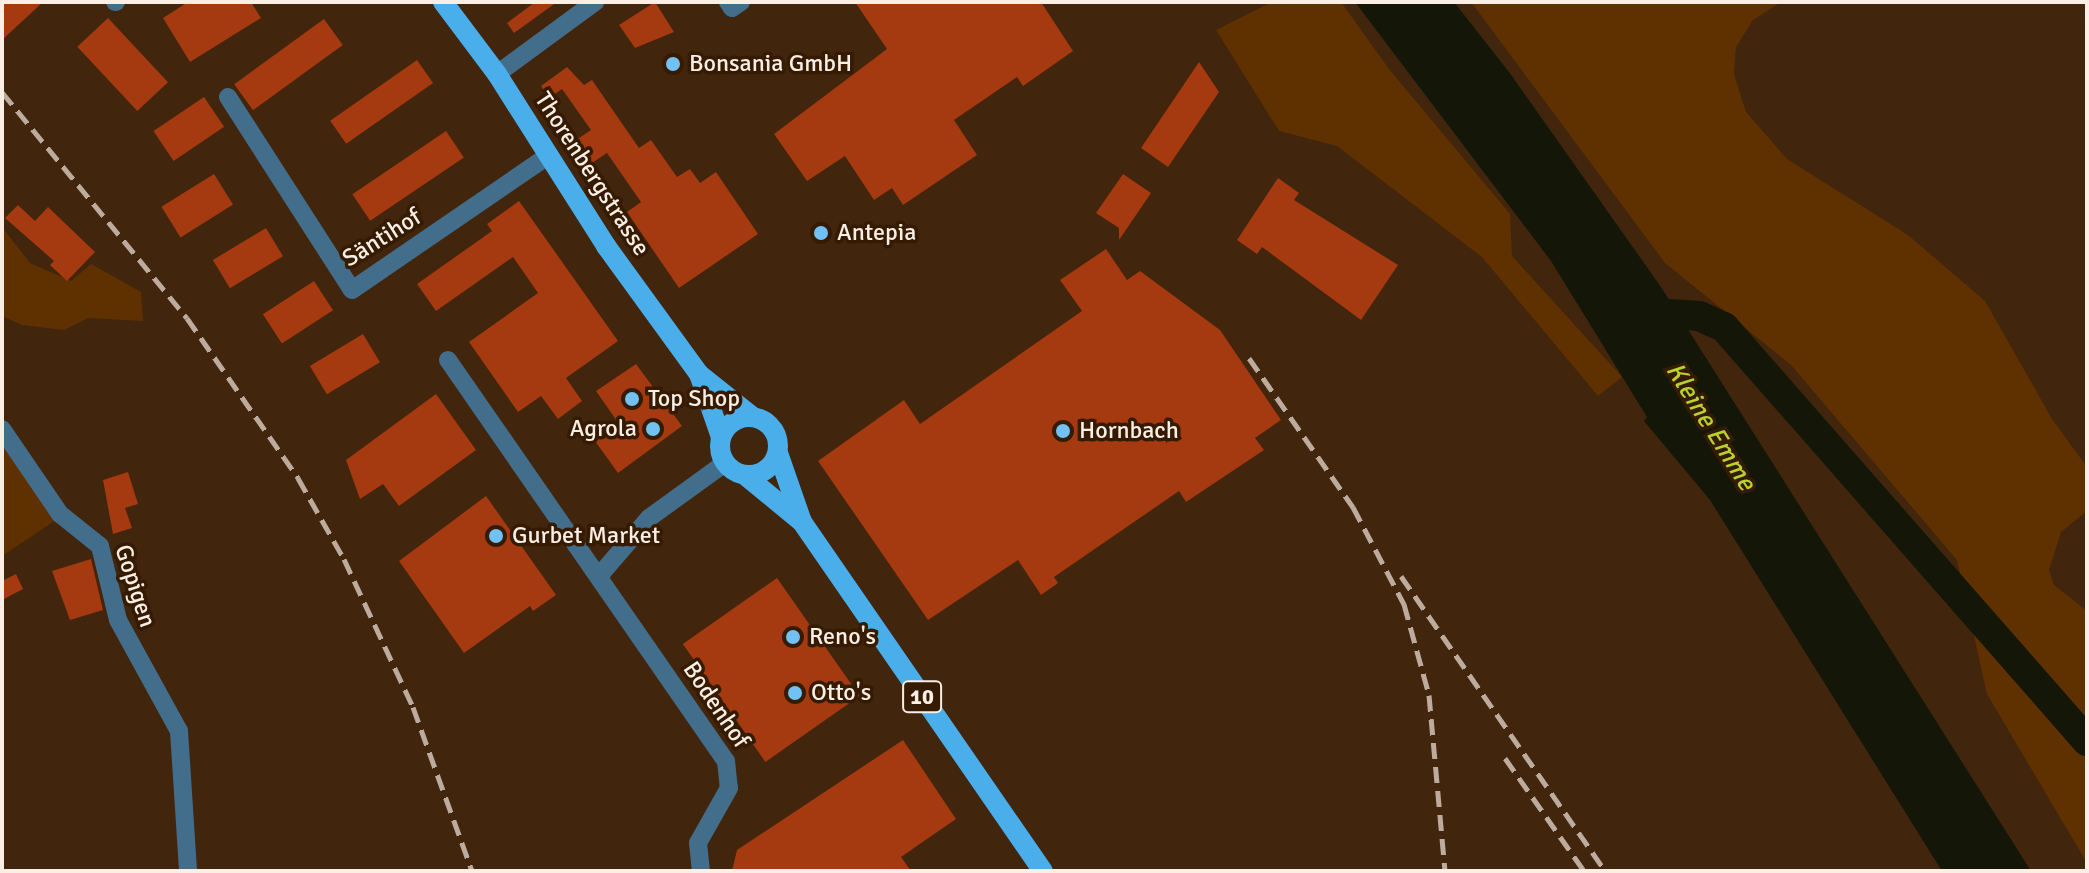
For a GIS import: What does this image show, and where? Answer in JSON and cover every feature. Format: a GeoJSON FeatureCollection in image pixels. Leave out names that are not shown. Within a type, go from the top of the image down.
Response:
{"type":"FeatureCollection","features":[{"type":"Feature","properties":{"kind":"main road","name":"Thorenbergstrasse"},"geometry":{"type":"LineString","coordinates":[[443,2],[497,74],[546,157],[699,374],[721,437]]}},
{"type":"Feature","properties":{"kind":"main road","name":"Thorenbergstrasse"},"geometry":{"type":"LineString","coordinates":[[699,374],[753,417]]}},
{"type":"Feature","properties":{"kind":"main road"},"geometry":{"type":"LineString","coordinates":[[721,437],[731,423],[753,417]]}},
{"type":"Feature","properties":{"kind":"main road","name":"10"},"geometry":{"type":"LineString","coordinates":[[753,417],[772,427],[802,522],[1043,871]]}},
{"type":"Feature","properties":{"kind":"main road","name":"10"},"geometry":{"type":"LineString","coordinates":[[721,437],[725,463],[746,476],[802,522]]}},
{"type":"Feature","properties":{"kind":"main road"},"geometry":{"type":"LineString","coordinates":[[746,476],[766,471],[778,453]]}},
{"type":"Feature","properties":{"kind":"street"},"geometry":{"type":"LineString","coordinates":[[497,74],[595,2]]}},
{"type":"Feature","properties":{"kind":"street","name":"Säntihof"},"geometry":{"type":"LineString","coordinates":[[228,97],[352,290],[546,157]]}},
{"type":"Feature","properties":{"kind":"street","name":"Bodenhof"},"geometry":{"type":"LineString","coordinates":[[448,360],[730,770],[724,801],[698,843],[701,871]]}},
{"type":"Feature","properties":{"kind":"street","name":"Gopigen"},"geometry":{"type":"LineString","coordinates":[[2,429],[60,514],[100,546],[118,620],[179,731],[188,871]]}},
{"type":"Feature","properties":{"kind":"street"},"geometry":{"type":"LineString","coordinates":[[599,576],[649,518],[725,463]]}},
{"type":"Feature","properties":{"kind":"shaded area"},"geometry":{"type":"Polygon","coordinates":[[[1272,2],[1341,2],[1389,69],[1510,214],[1512,256],[1622,377],[1598,396],[1482,257],[1337,146],[1279,131],[1216,30],[1272,2]]]}},
{"type":"Feature","properties":{"kind":"shaded area"},"geometry":{"type":"Polygon","coordinates":[[[1471,2],[1781,2],[1753,20],[1736,47],[1734,74],[1746,112],[1787,159],[1908,235],[1985,301],[2052,419],[2087,467],[2087,511],[2061,532],[2049,570],[2054,585],[2087,611],[2087,863],[1987,694],[1957,560],[1791,365],[1665,263],[1471,2]]]}},
{"type":"Feature","properties":{"kind":"shaded area"},"geometry":{"type":"Polygon","coordinates":[[[2,227],[30,263],[71,281],[91,264],[141,292],[143,321],[88,318],[64,330],[22,325],[2,316],[2,227]]]}},
{"type":"Feature","properties":{"kind":"shaded area"},"geometry":{"type":"Polygon","coordinates":[[[2,436],[59,518],[2,556],[2,436]]]}},
{"type":"Feature","properties":{"kind":"water","name":"Kleine Emme"},"geometry":{"type":"Polygon","coordinates":[[[1355,2],[1454,2],[1509,72],[1661,287],[2031,871],[1942,871],[1710,500],[1644,421],[1647,417],[1551,261],[1355,2]]]}},
{"type":"Feature","properties":{"kind":"building"},"geometry":{"type":"Polygon","coordinates":[[[2,2],[43,2],[2,40],[2,2]]]}},
{"type":"Feature","properties":{"kind":"building"},"geometry":{"type":"Polygon","coordinates":[[[188,2],[251,2],[261,18],[190,62],[163,18],[188,2]]]}},
{"type":"Feature","properties":{"kind":"building"},"geometry":{"type":"Polygon","coordinates":[[[535,2],[557,2],[514,33],[507,23],[535,2]]]}},
{"type":"Feature","properties":{"kind":"building"},"geometry":{"type":"Polygon","coordinates":[[[655,2],[674,32],[635,48],[619,25],[655,2]]]}},
{"type":"Feature","properties":{"kind":"building"},"geometry":{"type":"Polygon","coordinates":[[[855,2],[1041,2],[1073,51],[1023,86],[1017,77],[954,120],[977,155],[903,205],[892,188],[874,200],[845,156],[807,181],[774,134],[887,49],[855,2]]]}},
{"type":"Feature","properties":{"kind":"building"},"geometry":{"type":"Polygon","coordinates":[[[108,18],[168,82],[137,111],[77,47],[108,18]]]}},
{"type":"Feature","properties":{"kind":"building"},"geometry":{"type":"Polygon","coordinates":[[[324,19],[343,45],[253,110],[234,84],[324,19]]]}},
{"type":"Feature","properties":{"kind":"building"},"geometry":{"type":"Polygon","coordinates":[[[417,60],[433,83],[346,144],[330,121],[417,60]]]}},
{"type":"Feature","properties":{"kind":"building"},"geometry":{"type":"Polygon","coordinates":[[[1199,62],[1219,92],[1168,167],[1141,148],[1199,62]]]}},
{"type":"Feature","properties":{"kind":"building"},"geometry":{"type":"Polygon","coordinates":[[[567,67],[584,85],[592,80],[639,148],[651,140],[677,177],[690,169],[700,183],[716,172],[758,234],[679,288],[627,212],[641,202],[607,153],[586,167],[570,144],[591,130],[562,89],[549,98],[541,86],[567,67]]]}},
{"type":"Feature","properties":{"kind":"building"},"geometry":{"type":"Polygon","coordinates":[[[204,97],[224,127],[174,161],[153,131],[204,97]]]}},
{"type":"Feature","properties":{"kind":"building"},"geometry":{"type":"Polygon","coordinates":[[[446,131],[464,158],[370,221],[352,194],[446,131]]]}},
{"type":"Feature","properties":{"kind":"building"},"geometry":{"type":"Polygon","coordinates":[[[214,174],[233,205],[180,237],[161,207],[214,174]]]}},
{"type":"Feature","properties":{"kind":"building"},"geometry":{"type":"Polygon","coordinates":[[[1123,174],[1151,193],[1119,240],[1119,228],[1096,213],[1123,174]]]}},
{"type":"Feature","properties":{"kind":"building"},"geometry":{"type":"Polygon","coordinates":[[[1278,178],[1299,193],[1294,200],[1398,265],[1361,320],[1262,247],[1257,254],[1237,240],[1278,178]]]}},
{"type":"Feature","properties":{"kind":"building"},"geometry":{"type":"Polygon","coordinates":[[[519,201],[618,341],[566,378],[582,401],[558,419],[541,396],[518,412],[469,342],[538,293],[513,257],[436,311],[417,284],[492,231],[487,224],[519,201]]]}},
{"type":"Feature","properties":{"kind":"building"},"geometry":{"type":"Polygon","coordinates":[[[18,205],[35,221],[48,207],[95,252],[67,281],[50,265],[54,261],[5,218],[18,205]]]}},
{"type":"Feature","properties":{"kind":"building"},"geometry":{"type":"Polygon","coordinates":[[[266,228],[283,256],[230,288],[213,260],[266,228]]]}},
{"type":"Feature","properties":{"kind":"building","name":"Hornbach"},"geometry":{"type":"Polygon","coordinates":[[[1106,249],[1127,280],[1140,271],[1220,330],[1281,420],[1255,438],[1264,450],[1186,502],[1179,491],[1054,577],[1058,583],[1041,595],[1018,560],[928,620],[818,461],[904,400],[920,424],[1082,311],[1060,280],[1106,249]]]}},
{"type":"Feature","properties":{"kind":"building"},"geometry":{"type":"Polygon","coordinates":[[[314,281],[333,310],[282,344],[263,314],[314,281]]]}},
{"type":"Feature","properties":{"kind":"building"},"geometry":{"type":"Polygon","coordinates":[[[363,334],[380,362],[327,394],[310,366],[363,334]]]}},
{"type":"Feature","properties":{"kind":"building"},"geometry":{"type":"Polygon","coordinates":[[[636,364],[682,426],[618,473],[595,441],[619,424],[596,391],[636,364]]]}},
{"type":"Feature","properties":{"kind":"building"},"geometry":{"type":"Polygon","coordinates":[[[436,394],[476,450],[399,506],[383,484],[360,499],[346,460],[436,394]]]}},
{"type":"Feature","properties":{"kind":"building"},"geometry":{"type":"Polygon","coordinates":[[[128,472],[138,504],[125,508],[132,528],[113,534],[103,480],[128,472]]]}},
{"type":"Feature","properties":{"kind":"building"},"geometry":{"type":"Polygon","coordinates":[[[486,496],[556,595],[533,611],[530,606],[464,653],[399,561],[486,496]]]}},
{"type":"Feature","properties":{"kind":"building"},"geometry":{"type":"Polygon","coordinates":[[[91,559],[103,610],[70,620],[52,571],[91,559]]]}},
{"type":"Feature","properties":{"kind":"building"},"geometry":{"type":"Polygon","coordinates":[[[16,574],[23,589],[2,600],[2,581],[16,574]]]}},
{"type":"Feature","properties":{"kind":"building"},"geometry":{"type":"Polygon","coordinates":[[[777,578],[860,696],[765,762],[683,644],[777,578]]]}},
{"type":"Feature","properties":{"kind":"building"},"geometry":{"type":"Polygon","coordinates":[[[903,740],[956,819],[901,857],[911,871],[732,871],[737,850],[903,740]]]}},
{"type":"Feature","properties":{"kind":"waterway"},"geometry":{"type":"LineString","coordinates":[[1639,312],[1699,316],[1724,327],[2087,741]]}},
{"type":"Feature","properties":{"kind":"railway"},"geometry":{"type":"LineString","coordinates":[[2,92],[187,318],[298,478],[344,559],[413,707],[472,871]]}},
{"type":"Feature","properties":{"kind":"railway"},"geometry":{"type":"LineString","coordinates":[[1249,358],[1353,507],[1404,604],[1429,695],[1445,871]]}},
{"type":"Feature","properties":{"kind":"railway"},"geometry":{"type":"LineString","coordinates":[[1401,576],[1605,871]]}},
{"type":"Feature","properties":{"kind":"railway"},"geometry":{"type":"LineString","coordinates":[[1505,758],[1584,871]]}},
{"type":"Feature","properties":{"kind":"place","name":"Bonsania GmbH"},"geometry":{"type":"Point","coordinates":[673,64]}},
{"type":"Feature","properties":{"kind":"place","name":"Antepia"},"geometry":{"type":"Point","coordinates":[821,233]}},
{"type":"Feature","properties":{"kind":"place","name":"Top Shop"},"geometry":{"type":"Point","coordinates":[632,399]}},
{"type":"Feature","properties":{"kind":"place","name":"Agrola"},"geometry":{"type":"Point","coordinates":[653,429]}},
{"type":"Feature","properties":{"kind":"place","name":"Hornbach"},"geometry":{"type":"Point","coordinates":[1063,431]}},
{"type":"Feature","properties":{"kind":"place","name":"Gurbet Market"},"geometry":{"type":"Point","coordinates":[496,536]}},
{"type":"Feature","properties":{"kind":"place","name":"Reno's"},"geometry":{"type":"Point","coordinates":[793,637]}},
{"type":"Feature","properties":{"kind":"place","name":"Otto's"},"geometry":{"type":"Point","coordinates":[795,693]}}]}
